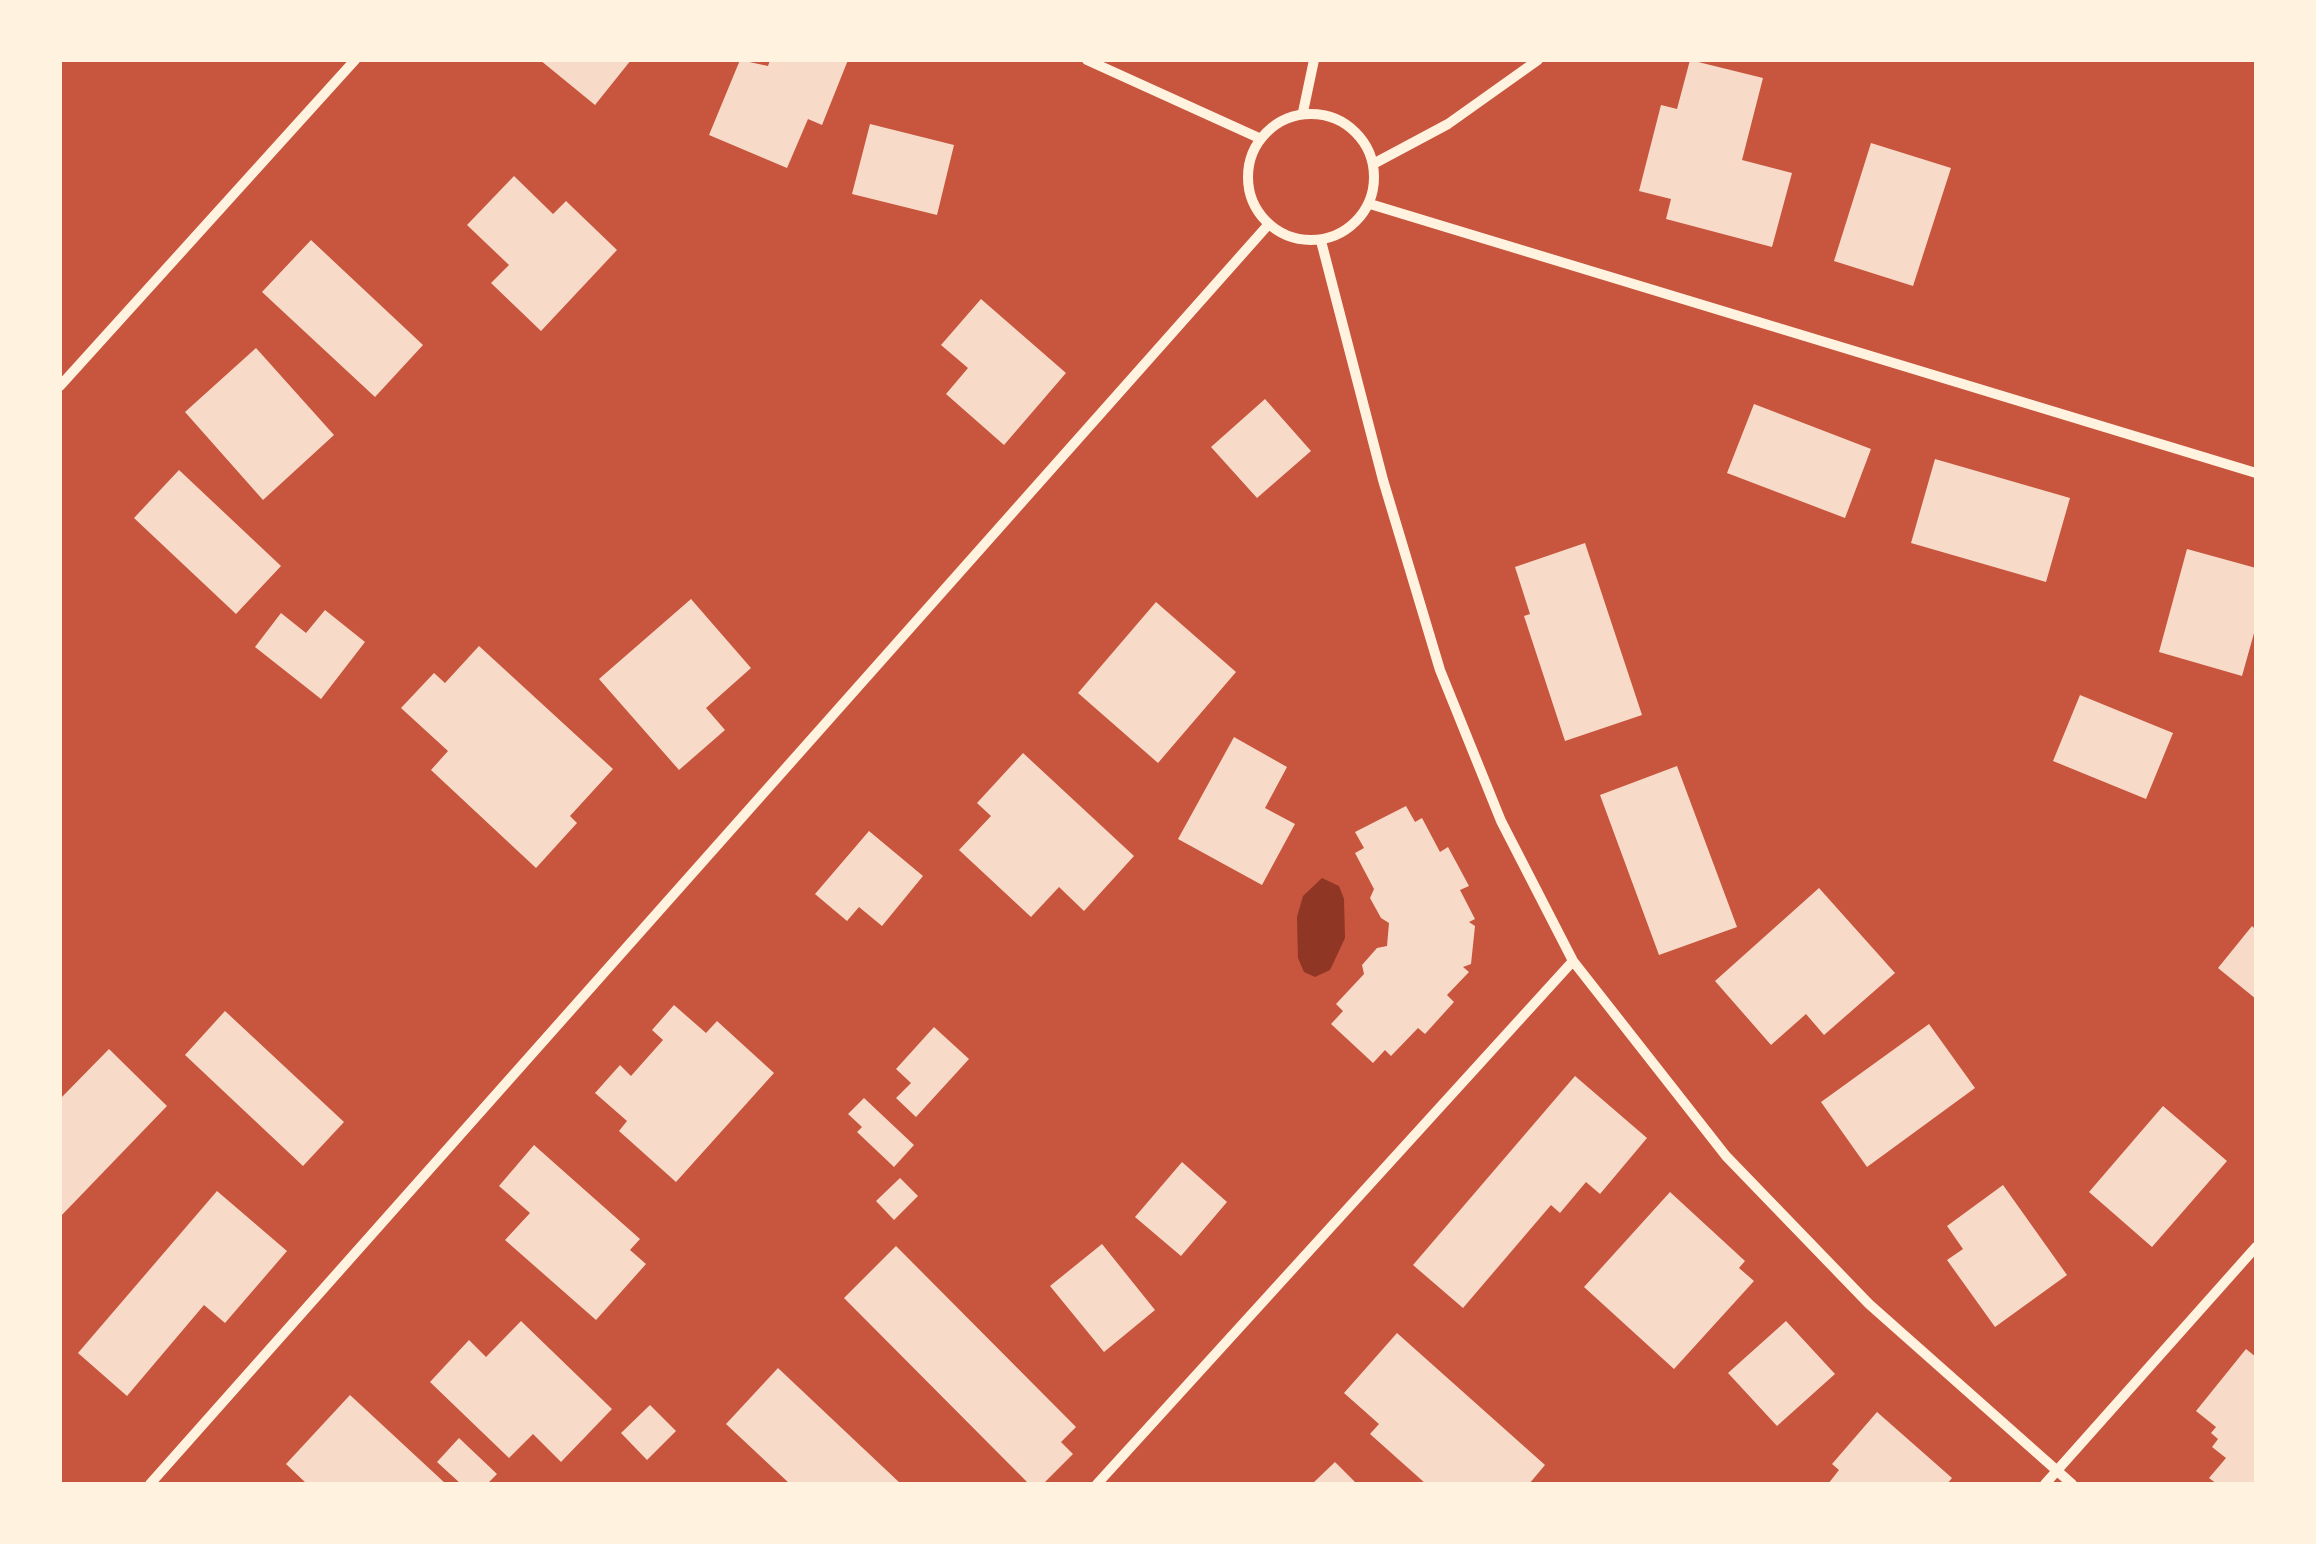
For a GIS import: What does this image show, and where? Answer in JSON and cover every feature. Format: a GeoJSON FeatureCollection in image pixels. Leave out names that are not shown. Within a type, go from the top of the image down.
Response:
{"type":"FeatureCollection","features":[{"type":"Feature","properties":{"kind":"street"},"geometry":{"type":"LineString","coordinates":[[60,386],[355,60]]}},
{"type":"Feature","properties":{"kind":"street"},"geometry":{"type":"LineString","coordinates":[[1087,60],[1259,138]]}},
{"type":"Feature","properties":{"kind":"street"},"geometry":{"type":"LineString","coordinates":[[1303,112],[1314,60]]}},
{"type":"Feature","properties":{"kind":"street"},"geometry":{"type":"LineString","coordinates":[[1375,163],[1448,124],[1538,60]]}},
{"type":"Feature","properties":{"kind":"street"},"geometry":{"type":"LineString","coordinates":[[1303,112],[1334,116],[1358,132],[1375,163],[1370,204],[1348,230],[1321,241],[1292,238],[1268,225],[1251,199],[1248,170],[1259,138],[1278,122],[1303,112]]}},
{"type":"Feature","properties":{"kind":"street"},"geometry":{"type":"LineString","coordinates":[[1370,204],[2256,472]]}},
{"type":"Feature","properties":{"kind":"street"},"geometry":{"type":"LineString","coordinates":[[150,1484],[1268,225]]}},
{"type":"Feature","properties":{"kind":"street"},"geometry":{"type":"LineString","coordinates":[[1321,241],[1383,480],[1440,670],[1501,820],[1573,961],[1739,1169],[1869,1304],[2072,1484]]}},
{"type":"Feature","properties":{"kind":"street"},"geometry":{"type":"LineString","coordinates":[[1097,1484],[1573,961]]}},
{"type":"Feature","properties":{"kind":"street"},"geometry":{"type":"LineString","coordinates":[[2045,1484],[2256,1247]]}},
{"type":"Feature","properties":{"kind":"shaded area"},"geometry":{"type":"Polygon","coordinates":[[[1322,878],[1339,886],[1344,899],[1345,938],[1330,970],[1315,977],[1304,972],[1298,958],[1297,917],[1303,896],[1322,878]]]}},
{"type":"Feature","properties":{"kind":"building"},"geometry":{"type":"Polygon","coordinates":[[[540,60],[631,60],[595,105],[540,60]]]}},
{"type":"Feature","properties":{"kind":"building"},"geometry":{"type":"Polygon","coordinates":[[[740,60],[768,66],[770,60],[848,60],[822,125],[808,119],[787,168],[709,135],[740,60]]]}},
{"type":"Feature","properties":{"kind":"building"},"geometry":{"type":"Polygon","coordinates":[[[1690,60],[1763,78],[1742,160],[1792,173],[1772,247],[1666,219],[1671,199],[1639,191],[1661,105],[1677,109],[1690,60]]]}},
{"type":"Feature","properties":{"kind":"building"},"geometry":{"type":"Polygon","coordinates":[[[870,124],[954,145],[937,215],[852,194],[870,124]]]}},
{"type":"Feature","properties":{"kind":"building"},"geometry":{"type":"Polygon","coordinates":[[[1871,143],[1951,168],[1913,286],[1834,261],[1871,143]]]}},
{"type":"Feature","properties":{"kind":"building"},"geometry":{"type":"Polygon","coordinates":[[[514,176],[553,214],[566,201],[617,250],[541,331],[491,283],[509,265],[467,225],[514,176]]]}},
{"type":"Feature","properties":{"kind":"building"},"geometry":{"type":"Polygon","coordinates":[[[311,240],[423,345],[375,397],[262,292],[311,240]]]}},
{"type":"Feature","properties":{"kind":"building"},"geometry":{"type":"Polygon","coordinates":[[[981,299],[1066,373],[1004,445],[946,394],[968,368],[941,345],[981,299]]]}},
{"type":"Feature","properties":{"kind":"building"},"geometry":{"type":"Polygon","coordinates":[[[256,348],[334,435],[263,500],[185,412],[256,348]]]}},
{"type":"Feature","properties":{"kind":"building"},"geometry":{"type":"Polygon","coordinates":[[[1265,399],[1311,451],[1257,498],[1211,447],[1265,399]]]}},
{"type":"Feature","properties":{"kind":"building"},"geometry":{"type":"Polygon","coordinates":[[[1754,404],[1871,449],[1845,518],[1727,473],[1754,404]]]}},
{"type":"Feature","properties":{"kind":"building"},"geometry":{"type":"Polygon","coordinates":[[[1935,459],[2070,498],[2046,582],[1911,543],[1935,459]]]}},
{"type":"Feature","properties":{"kind":"building"},"geometry":{"type":"Polygon","coordinates":[[[179,470],[281,566],[236,614],[134,518],[179,470]]]}},
{"type":"Feature","properties":{"kind":"building"},"geometry":{"type":"Polygon","coordinates":[[[1585,543],[1642,715],[1565,741],[1524,616],[1530,614],[1515,567],[1585,543]]]}},
{"type":"Feature","properties":{"kind":"building"},"geometry":{"type":"Polygon","coordinates":[[[2187,549],[2256,568],[2256,626],[2242,676],[2159,652],[2187,549]]]}},
{"type":"Feature","properties":{"kind":"building"},"geometry":{"type":"Polygon","coordinates":[[[691,599],[751,668],[706,708],[725,730],[679,770],[599,679],[691,599]]]}},
{"type":"Feature","properties":{"kind":"building"},"geometry":{"type":"Polygon","coordinates":[[[1156,602],[1236,672],[1158,763],[1078,693],[1156,602]]]}},
{"type":"Feature","properties":{"kind":"building"},"geometry":{"type":"Polygon","coordinates":[[[325,610],[365,642],[321,699],[255,647],[281,613],[306,633],[325,610]]]}},
{"type":"Feature","properties":{"kind":"building"},"geometry":{"type":"Polygon","coordinates":[[[479,646],[613,769],[570,816],[577,823],[536,868],[431,770],[448,751],[401,708],[434,673],[445,683],[479,646]]]}},
{"type":"Feature","properties":{"kind":"building"},"geometry":{"type":"Polygon","coordinates":[[[2080,695],[2173,733],[2146,799],[2053,761],[2080,695]]]}},
{"type":"Feature","properties":{"kind":"building"},"geometry":{"type":"Polygon","coordinates":[[[1234,737],[1287,767],[1265,808],[1295,824],[1262,885],[1178,839],[1234,737]]]}},
{"type":"Feature","properties":{"kind":"building"},"geometry":{"type":"Polygon","coordinates":[[[1023,753],[1134,856],[1084,911],[1059,887],[1031,917],[959,850],[991,816],[977,803],[1023,753]]]}},
{"type":"Feature","properties":{"kind":"building"},"geometry":{"type":"Polygon","coordinates":[[[1677,766],[1737,927],[1659,955],[1600,795],[1677,766]]]}},
{"type":"Feature","properties":{"kind":"building"},"geometry":{"type":"Polygon","coordinates":[[[1406,806],[1415,822],[1422,818],[1440,852],[1448,847],[1469,886],[1460,890],[1475,919],[1469,922],[1475,926],[1471,964],[1463,967],[1469,972],[1447,995],[1454,1002],[1425,1034],[1418,1028],[1391,1056],[1385,1050],[1373,1063],[1331,1024],[1343,1011],[1336,1004],[1364,974],[1362,965],[1377,948],[1387,946],[1389,923],[1381,918],[1370,898],[1374,889],[1355,853],[1364,848],[1355,832],[1406,806]]]}},
{"type":"Feature","properties":{"kind":"building"},"geometry":{"type":"Polygon","coordinates":[[[869,831],[923,876],[882,926],[859,907],[847,921],[815,894],[869,831]]]}},
{"type":"Feature","properties":{"kind":"building"},"geometry":{"type":"Polygon","coordinates":[[[1819,888],[1895,973],[1824,1035],[1806,1014],[1771,1045],[1715,981],[1819,888]]]}},
{"type":"Feature","properties":{"kind":"building"},"geometry":{"type":"Polygon","coordinates":[[[2252,926],[2256,930],[2256,999],[2218,968],[2252,926]]]}},
{"type":"Feature","properties":{"kind":"building"},"geometry":{"type":"Polygon","coordinates":[[[674,1005],[706,1033],[717,1021],[774,1073],[676,1182],[619,1131],[627,1121],[595,1093],[620,1065],[631,1076],[663,1040],[652,1030],[674,1005]]]}},
{"type":"Feature","properties":{"kind":"building"},"geometry":{"type":"Polygon","coordinates":[[[225,1011],[344,1122],[303,1166],[185,1055],[225,1011]]]}},
{"type":"Feature","properties":{"kind":"building"},"geometry":{"type":"Polygon","coordinates":[[[1929,1024],[1975,1088],[1867,1167],[1821,1102],[1929,1024]]]}},
{"type":"Feature","properties":{"kind":"building"},"geometry":{"type":"Polygon","coordinates":[[[934,1027],[969,1059],[916,1117],[896,1098],[911,1083],[896,1069],[934,1027]]]}},
{"type":"Feature","properties":{"kind":"building"},"geometry":{"type":"Polygon","coordinates":[[[109,1049],[167,1106],[60,1217],[60,1099],[109,1049]]]}},
{"type":"Feature","properties":{"kind":"building"},"geometry":{"type":"Polygon","coordinates":[[[1575,1076],[1647,1138],[1600,1194],[1586,1182],[1560,1213],[1551,1205],[1463,1308],[1413,1265],[1575,1076]]]}},
{"type":"Feature","properties":{"kind":"building"},"geometry":{"type":"Polygon","coordinates":[[[864,1098],[914,1145],[894,1167],[857,1132],[862,1127],[848,1114],[864,1098]]]}},
{"type":"Feature","properties":{"kind":"building"},"geometry":{"type":"Polygon","coordinates":[[[2163,1106],[2227,1161],[2152,1247],[2089,1192],[2163,1106]]]}},
{"type":"Feature","properties":{"kind":"building"},"geometry":{"type":"Polygon","coordinates":[[[534,1145],[640,1239],[630,1250],[646,1264],[596,1320],[505,1240],[530,1213],[499,1186],[534,1145]]]}},
{"type":"Feature","properties":{"kind":"building"},"geometry":{"type":"Polygon","coordinates":[[[1182,1162],[1227,1202],[1181,1256],[1135,1217],[1182,1162]]]}},
{"type":"Feature","properties":{"kind":"building"},"geometry":{"type":"Polygon","coordinates":[[[900,1178],[918,1196],[894,1220],[876,1201],[900,1178]]]}},
{"type":"Feature","properties":{"kind":"building"},"geometry":{"type":"Polygon","coordinates":[[[2003,1185],[2067,1275],[1995,1327],[1947,1260],[1963,1249],[1947,1226],[2003,1185]]]}},
{"type":"Feature","properties":{"kind":"building"},"geometry":{"type":"Polygon","coordinates":[[[217,1191],[287,1251],[225,1323],[204,1305],[127,1396],[78,1353],[217,1191]]]}},
{"type":"Feature","properties":{"kind":"building"},"geometry":{"type":"Polygon","coordinates":[[[1670,1192],[1745,1261],[1739,1268],[1754,1281],[1674,1369],[1584,1287],[1670,1192]]]}},
{"type":"Feature","properties":{"kind":"building"},"geometry":{"type":"Polygon","coordinates":[[[1102,1244],[1155,1310],[1104,1352],[1050,1286],[1102,1244]]]}},
{"type":"Feature","properties":{"kind":"building"},"geometry":{"type":"Polygon","coordinates":[[[896,1246],[1076,1427],[1061,1442],[1073,1454],[1043,1484],[1029,1484],[844,1298],[896,1246]]]}},
{"type":"Feature","properties":{"kind":"building"},"geometry":{"type":"Polygon","coordinates":[[[521,1321],[612,1409],[561,1462],[533,1434],[509,1458],[430,1382],[469,1340],[486,1357],[521,1321]]]}},
{"type":"Feature","properties":{"kind":"building"},"geometry":{"type":"Polygon","coordinates":[[[1786,1321],[1835,1374],[1777,1426],[1728,1373],[1786,1321]]]}},
{"type":"Feature","properties":{"kind":"building"},"geometry":{"type":"Polygon","coordinates":[[[1397,1333],[1545,1465],[1529,1484],[1426,1484],[1370,1434],[1379,1424],[1344,1393],[1397,1333]]]}},
{"type":"Feature","properties":{"kind":"building"},"geometry":{"type":"Polygon","coordinates":[[[2246,1349],[2256,1357],[2256,1484],[2217,1484],[2209,1478],[2226,1458],[2212,1447],[2218,1439],[2211,1433],[2216,1427],[2196,1411],[2246,1349]]]}},
{"type":"Feature","properties":{"kind":"building"},"geometry":{"type":"Polygon","coordinates":[[[778,1368],[901,1484],[790,1484],[726,1424],[778,1368]]]}},
{"type":"Feature","properties":{"kind":"building"},"geometry":{"type":"Polygon","coordinates":[[[350,1395],[446,1484],[307,1484],[286,1464],[350,1395]]]}},
{"type":"Feature","properties":{"kind":"building"},"geometry":{"type":"Polygon","coordinates":[[[650,1405],[676,1431],[647,1460],[621,1433],[650,1405]]]}},
{"type":"Feature","properties":{"kind":"building"},"geometry":{"type":"Polygon","coordinates":[[[1877,1412],[1952,1478],[1947,1484],[1828,1484],[1839,1470],[1832,1464],[1877,1412]]]}},
{"type":"Feature","properties":{"kind":"building"},"geometry":{"type":"Polygon","coordinates":[[[459,1438],[497,1474],[487,1484],[461,1484],[437,1462],[459,1438]]]}},
{"type":"Feature","properties":{"kind":"building"},"geometry":{"type":"Polygon","coordinates":[[[1335,1462],[1357,1484],[1312,1484],[1335,1462]]]}}]}
